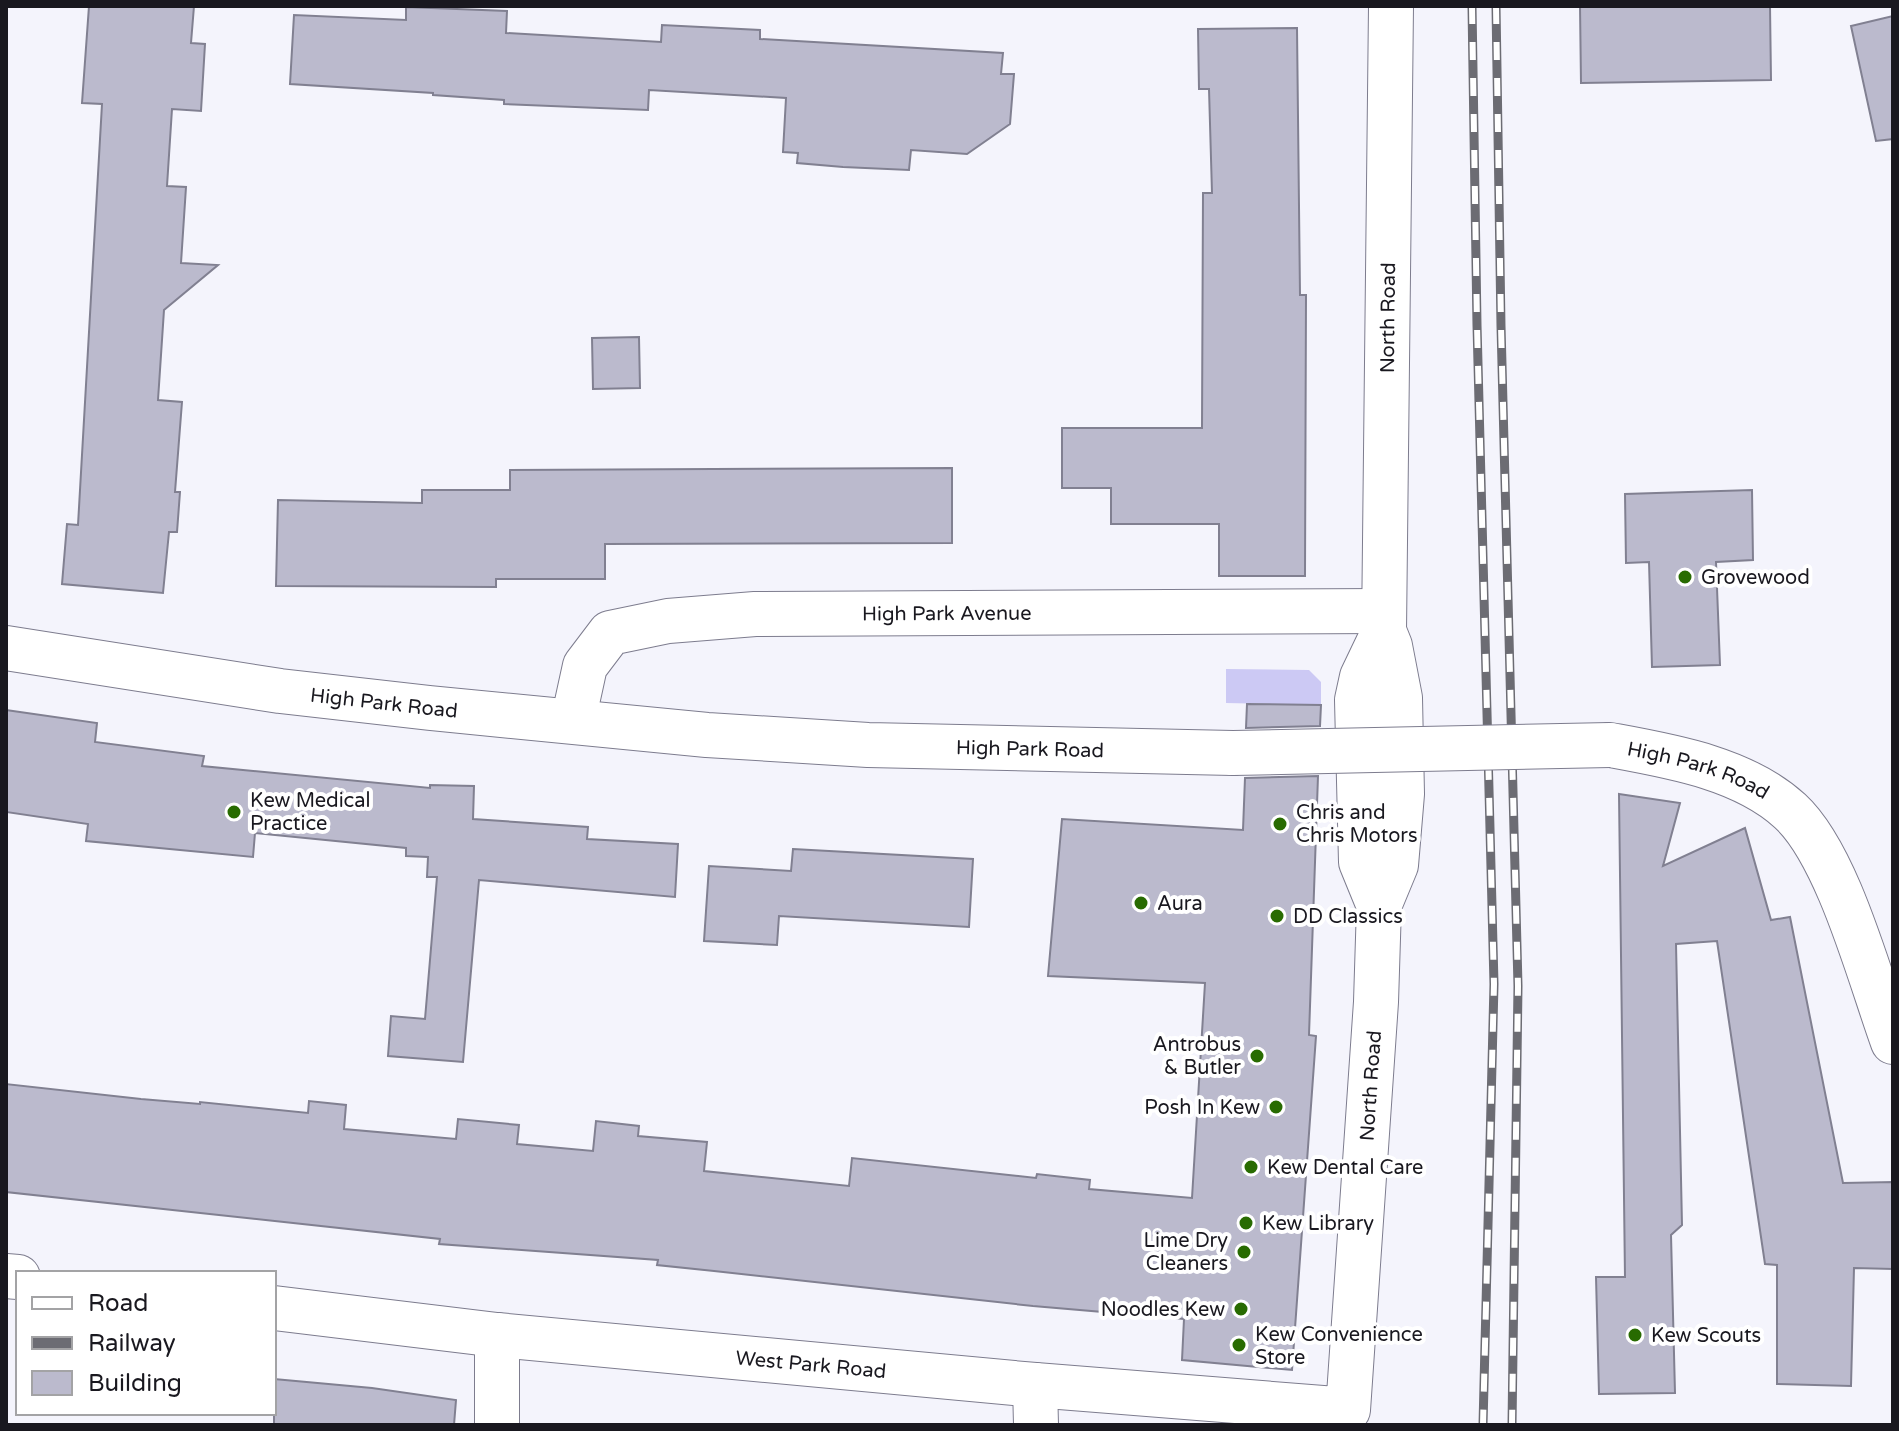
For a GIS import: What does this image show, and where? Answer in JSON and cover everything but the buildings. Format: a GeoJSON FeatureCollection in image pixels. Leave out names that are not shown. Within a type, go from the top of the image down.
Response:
{"type":"FeatureCollection","features":[{"type":"Feature","properties":{"kind":"street","name":"North Road"},"geometry":{"type":"LineString","coordinates":[[1343,1415],[1376,1002],[1379,906],[1361,862],[1357,700],[1362,677],[1384,621],[1391,6]]}},
{"type":"Feature","properties":{"kind":"street","name":"High Park Avenue"},"geometry":{"type":"LineString","coordinates":[[573,721],[585,666],[610,633],[668,621],[755,614],[1384,621]]}},
{"type":"Feature","properties":{"kind":"street","name":"High Park Road"},"geometry":{"type":"LineString","coordinates":[[6,648],[280,691],[707,735],[868,745],[1233,753],[1610,745],[1677,757],[1743,780],[1789,810],[1816,841],[1842,898],[1893,1042]]}},
{"type":"Feature","properties":{"kind":"street","name":"West Park Road"},"geometry":{"type":"LineString","coordinates":[[276,1308],[1035,1405],[1343,1415]]}},
{"type":"Feature","properties":{"kind":"street"},"geometry":{"type":"LineString","coordinates":[[497,1335],[497,1425]]}},
{"type":"Feature","properties":{"kind":"shaded area"},"geometry":{"type":"Polygon","coordinates":[[[1226,669],[1309,670],[1321,682],[1321,705],[1226,703],[1226,669]]]}},
{"type":"Feature","properties":{"kind":"railway"},"geometry":{"type":"LineString","coordinates":[[1472,6],[1494,984],[1483,1425]]}},
{"type":"Feature","properties":{"kind":"railway"},"geometry":{"type":"LineString","coordinates":[[1496,6],[1518,986],[1512,1425]]}},
{"type":"Feature","properties":{"kind":"place","name":"Grovewood"},"geometry":{"type":"Point","coordinates":[1685,577]}},
{"type":"Feature","properties":{"kind":"place","name":"Kew Medical Practice"},"geometry":{"type":"Point","coordinates":[234,812]}},
{"type":"Feature","properties":{"kind":"place","name":"Chris and Chris Motors"},"geometry":{"type":"Point","coordinates":[1280,824]}},
{"type":"Feature","properties":{"kind":"place","name":"Aura"},"geometry":{"type":"Point","coordinates":[1141,903]}},
{"type":"Feature","properties":{"kind":"place","name":"DD Classics"},"geometry":{"type":"Point","coordinates":[1277,916]}},
{"type":"Feature","properties":{"kind":"place","name":"Antrobus & Butler"},"geometry":{"type":"Point","coordinates":[1257,1056]}},
{"type":"Feature","properties":{"kind":"place","name":"Posh In Kew"},"geometry":{"type":"Point","coordinates":[1276,1107]}},
{"type":"Feature","properties":{"kind":"place","name":"Kew Dental Care"},"geometry":{"type":"Point","coordinates":[1251,1167]}},
{"type":"Feature","properties":{"kind":"place","name":"Kew Library"},"geometry":{"type":"Point","coordinates":[1246,1223]}},
{"type":"Feature","properties":{"kind":"place","name":"Lime Dry Cleaners"},"geometry":{"type":"Point","coordinates":[1244,1252]}},
{"type":"Feature","properties":{"kind":"place","name":"Noodles Kew"},"geometry":{"type":"Point","coordinates":[1241,1309]}},
{"type":"Feature","properties":{"kind":"place","name":"Kew Scouts"},"geometry":{"type":"Point","coordinates":[1635,1335]}},
{"type":"Feature","properties":{"kind":"place","name":"Kew Convenience Store"},"geometry":{"type":"Point","coordinates":[1239,1345]}}]}
